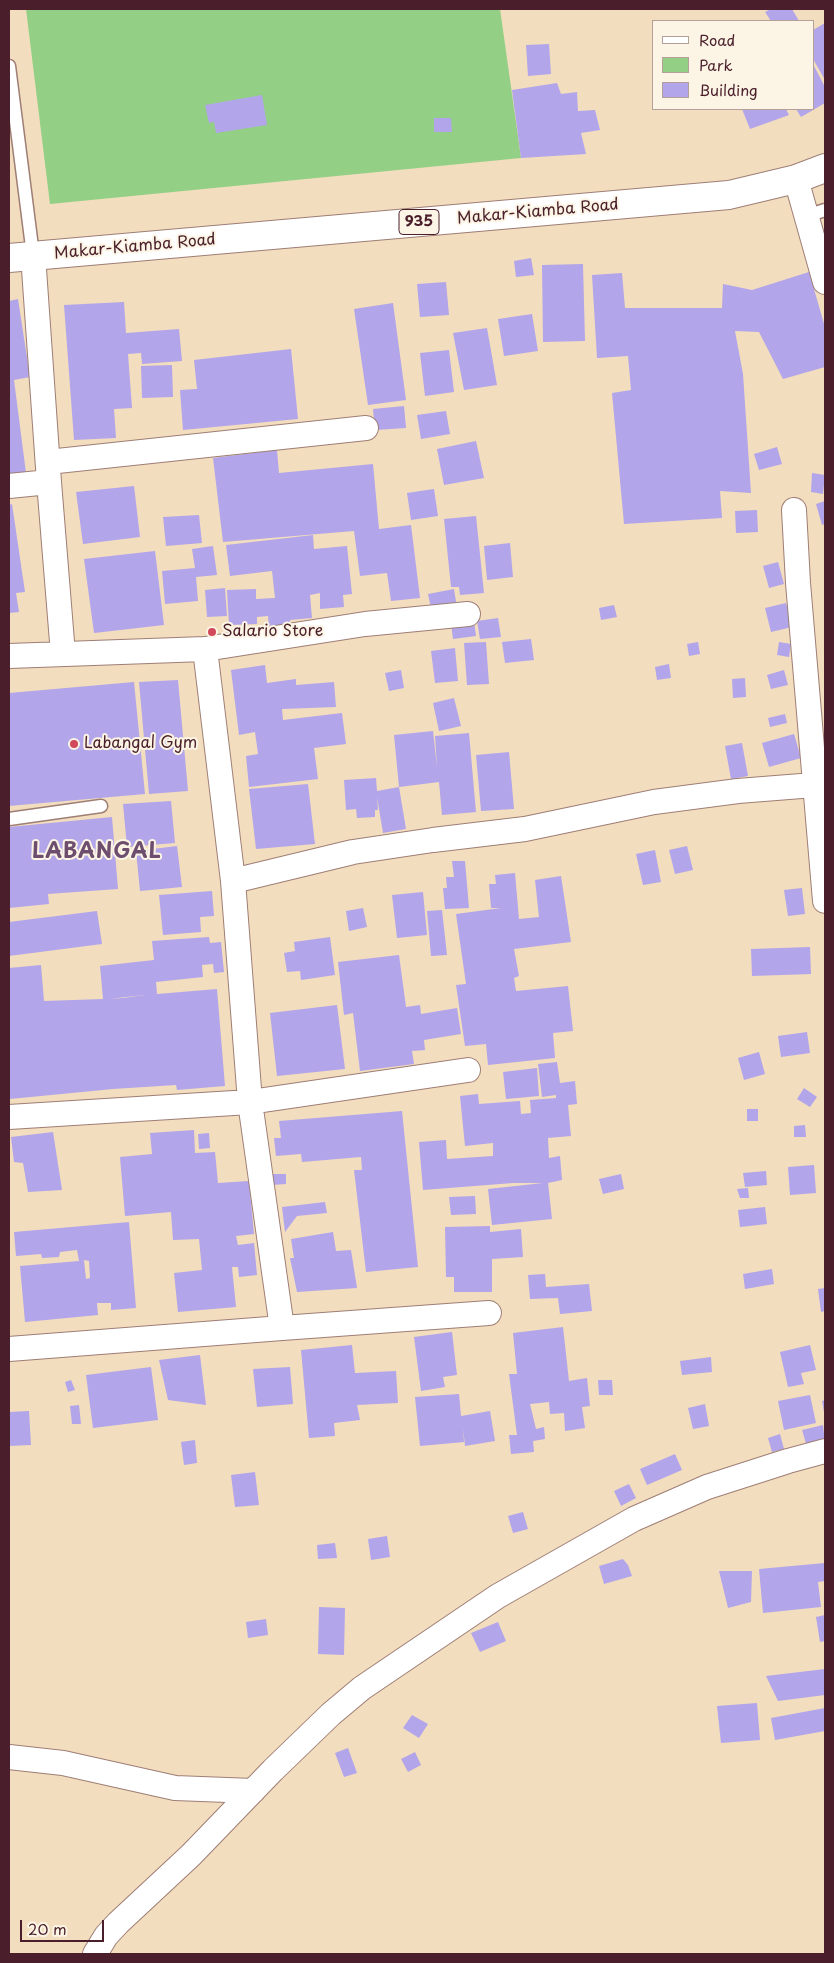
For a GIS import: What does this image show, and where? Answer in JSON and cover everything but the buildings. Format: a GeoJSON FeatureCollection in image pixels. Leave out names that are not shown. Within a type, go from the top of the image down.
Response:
{"type":"FeatureCollection","features":[{"type":"Feature","properties":{"kind":"main road","name":"Makar-Kiamba Road"},"geometry":{"type":"LineString","coordinates":[[21,257],[729,195],[796,179],[825,168]]}},
{"type":"Feature","properties":{"kind":"street"},"geometry":{"type":"LineString","coordinates":[[796,179],[816,213],[825,282]]}},
{"type":"Feature","properties":{"kind":"street"},"geometry":{"type":"LineString","coordinates":[[21,257],[48,472],[63,654]]}},
{"type":"Feature","properties":{"kind":"street"},"geometry":{"type":"LineString","coordinates":[[9,486],[48,472],[366,428]]}},
{"type":"Feature","properties":{"kind":"street"},"geometry":{"type":"LineString","coordinates":[[794,510],[798,583],[819,798],[825,901]]}},
{"type":"Feature","properties":{"kind":"street"},"geometry":{"type":"LineString","coordinates":[[9,656],[205,649],[366,624],[468,614]]}},
{"type":"Feature","properties":{"kind":"street"},"geometry":{"type":"LineString","coordinates":[[205,649],[232,881],[250,1102],[282,1328]]}},
{"type":"Feature","properties":{"kind":"street"},"geometry":{"type":"LineString","coordinates":[[232,881],[353,852],[525,829],[654,802],[738,791],[819,798]]}},
{"type":"Feature","properties":{"kind":"street"},"geometry":{"type":"LineString","coordinates":[[9,1118],[250,1102],[468,1070]]}},
{"type":"Feature","properties":{"kind":"street"},"geometry":{"type":"LineString","coordinates":[[9,1349],[489,1313]]}},
{"type":"Feature","properties":{"kind":"street"},"geometry":{"type":"LineString","coordinates":[[95,1954],[106,1936],[118,1923],[191,1854],[331,1714],[362,1688],[498,1596],[634,1519],[678,1498],[707,1487],[825,1451]]}},
{"type":"Feature","properties":{"kind":"street"},"geometry":{"type":"LineString","coordinates":[[9,1757],[63,1763],[175,1788],[253,1791]]}},
{"type":"Feature","properties":{"kind":"lane"},"geometry":{"type":"LineString","coordinates":[[9,66],[21,257]]}},
{"type":"Feature","properties":{"kind":"lane"},"geometry":{"type":"LineString","coordinates":[[9,819],[101,806]]}},
{"type":"Feature","properties":{"kind":"green space"},"geometry":{"type":"Polygon","coordinates":[[[26,9],[500,9],[521,158],[50,204],[26,9]]]}},
{"type":"Feature","properties":{"kind":"place","name":"Salario Store"},"geometry":{"type":"Point","coordinates":[212,632]}},
{"type":"Feature","properties":{"kind":"place","name":"Labangal Gym"},"geometry":{"type":"Point","coordinates":[74,744]}},
{"type":"Feature","properties":{"kind":"district","name":"LABANGAL"},"geometry":{"type":"Point","coordinates":[97,852]}}]}
